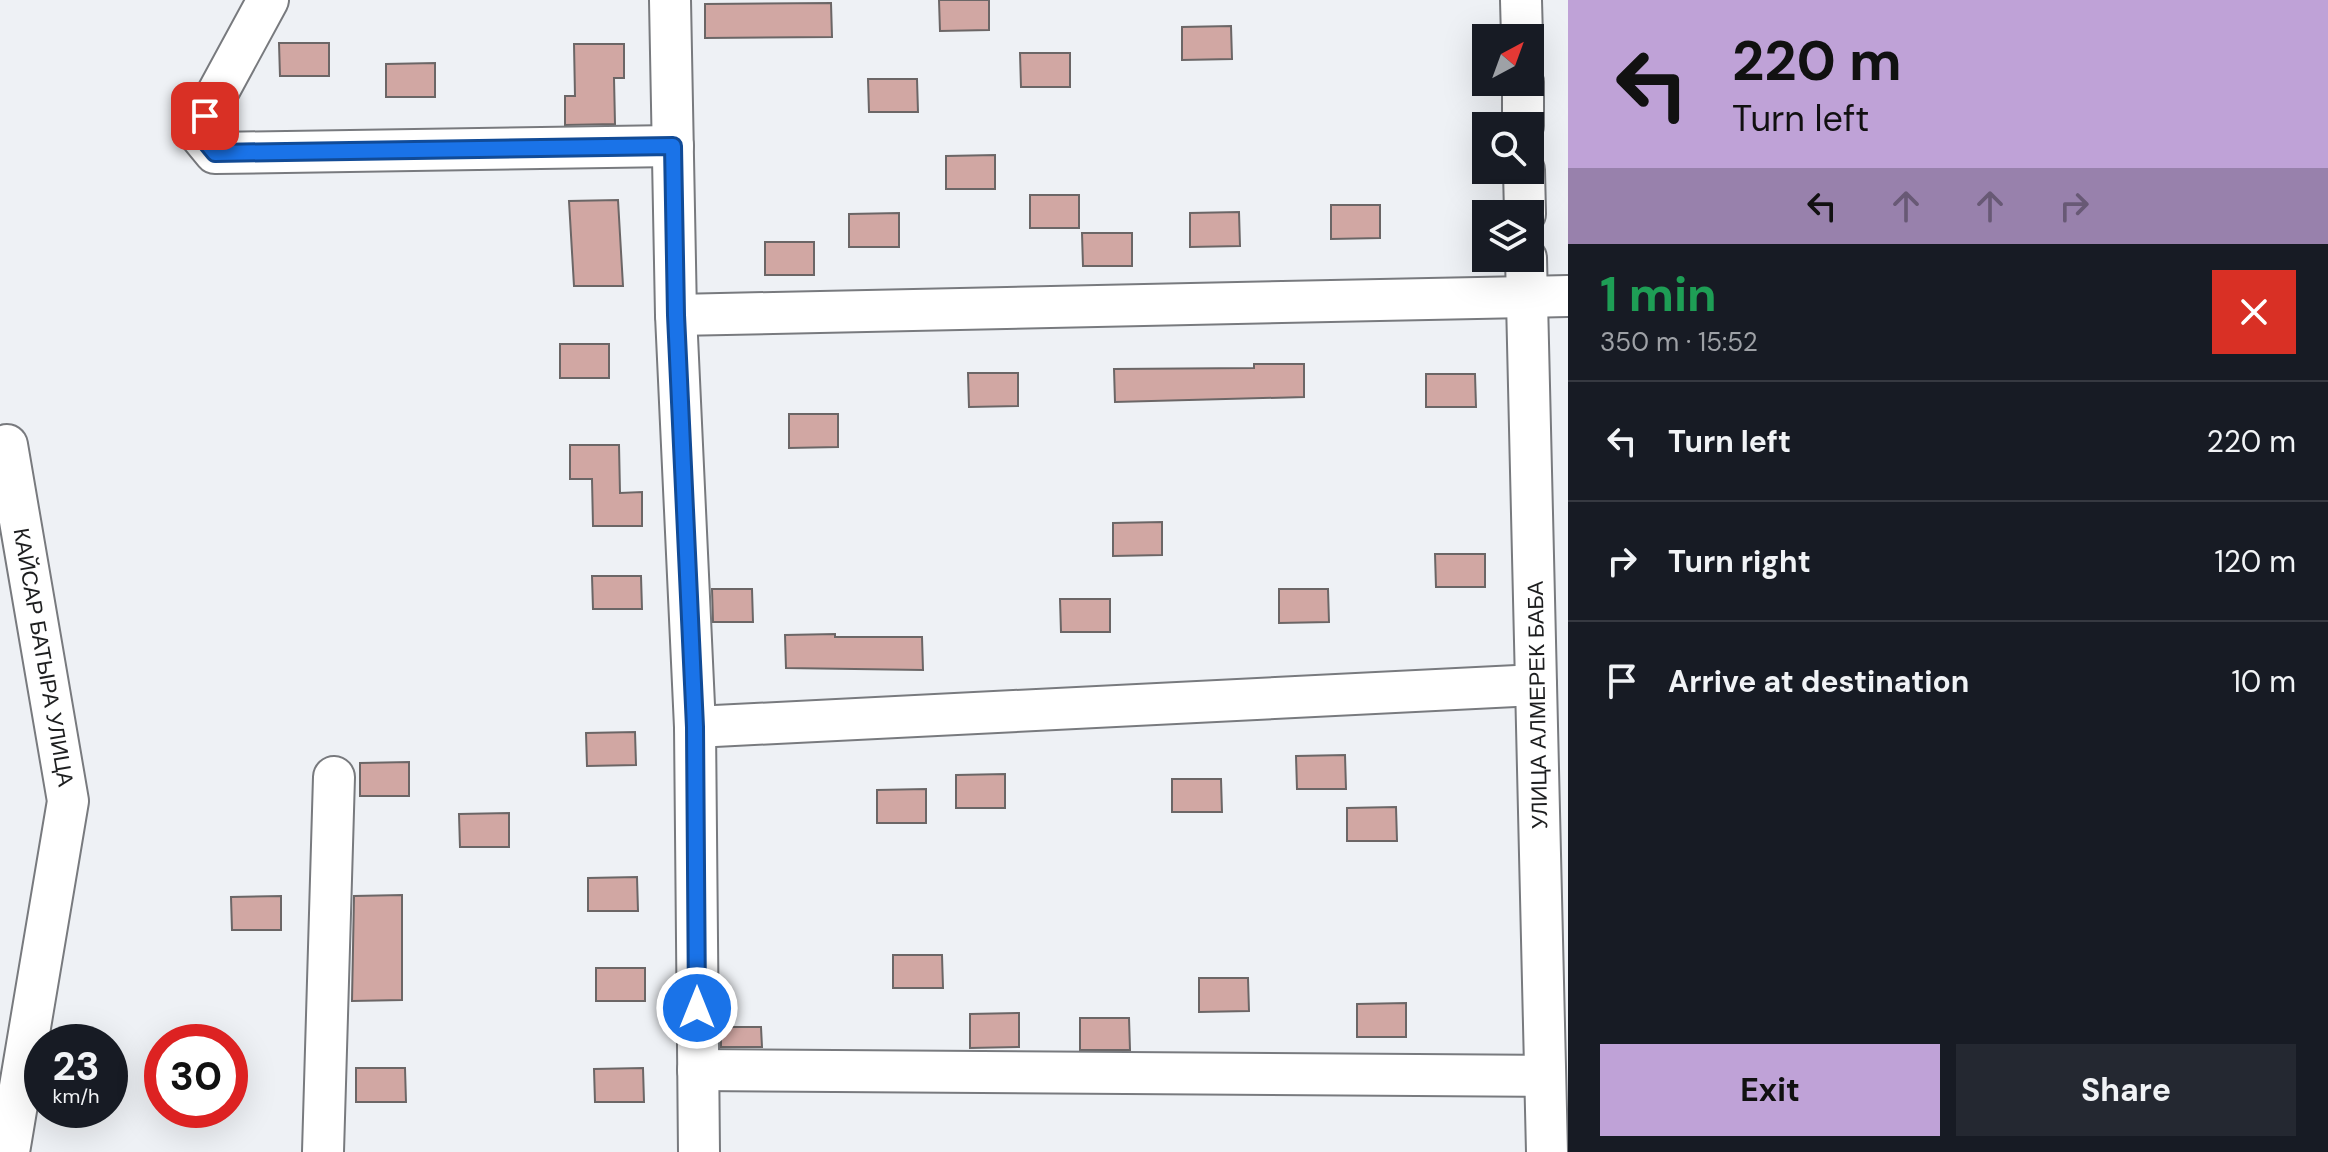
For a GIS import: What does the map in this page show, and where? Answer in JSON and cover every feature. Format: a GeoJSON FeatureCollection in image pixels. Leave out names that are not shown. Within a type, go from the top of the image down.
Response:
{"type":"FeatureCollection","features":[{"type":"Feature","properties":{"kind":"street"},"geometry":{"type":"LineString","coordinates":[[268,0],[205,116],[201,136],[215,153],[673,146]]}},
{"type":"Feature","properties":{"kind":"street"},"geometry":{"type":"LineString","coordinates":[[670,0],[676,315],[695,727],[699,1152]]}},
{"type":"Feature","properties":{"kind":"street"},"geometry":{"type":"LineString","coordinates":[[1521,0],[1522,24]]}},
{"type":"Feature","properties":{"kind":"street","name":"УЛИЦА АЛМЕРЕК БАБА"},"geometry":{"type":"LineString","coordinates":[[1526,272],[1547,1152]]}},
{"type":"Feature","properties":{"kind":"street"},"geometry":{"type":"LineString","coordinates":[[676,315],[1568,296]]}},
{"type":"Feature","properties":{"kind":"street","name":"КАЙСАР БАТЫРА УЛИЦА"},"geometry":{"type":"LineString","coordinates":[[7,445],[68,801],[9,1152]]}},
{"type":"Feature","properties":{"kind":"street"},"geometry":{"type":"LineString","coordinates":[[695,727],[1536,685]]}},
{"type":"Feature","properties":{"kind":"street"},"geometry":{"type":"LineString","coordinates":[[323,1152],[334,777]]}},
{"type":"Feature","properties":{"kind":"street"},"geometry":{"type":"LineString","coordinates":[[698,1070],[1545,1076]]}},
{"type":"Feature","properties":{"kind":"building"},"geometry":{"type":"Polygon","coordinates":[[[939,0],[989,0],[989,30],[940,31],[939,0]]]}},
{"type":"Feature","properties":{"kind":"building"},"geometry":{"type":"Polygon","coordinates":[[[831,3],[832,37],[705,38],[705,4],[831,3]]]}},
{"type":"Feature","properties":{"kind":"building"},"geometry":{"type":"Polygon","coordinates":[[[1231,26],[1232,59],[1182,60],[1182,27],[1231,26]]]}},
{"type":"Feature","properties":{"kind":"building"},"geometry":{"type":"Polygon","coordinates":[[[279,43],[329,43],[329,76],[280,76],[279,43]]]}},
{"type":"Feature","properties":{"kind":"building"},"geometry":{"type":"Polygon","coordinates":[[[574,44],[624,44],[624,78],[614,78],[615,124],[565,125],[565,96],[575,96],[574,44]]]}},
{"type":"Feature","properties":{"kind":"building"},"geometry":{"type":"Polygon","coordinates":[[[1020,53],[1070,53],[1070,87],[1021,87],[1020,53]]]}},
{"type":"Feature","properties":{"kind":"building"},"geometry":{"type":"Polygon","coordinates":[[[435,63],[435,97],[386,97],[386,64],[435,63]]]}},
{"type":"Feature","properties":{"kind":"building"},"geometry":{"type":"Polygon","coordinates":[[[868,79],[917,79],[918,112],[869,112],[868,79]]]}},
{"type":"Feature","properties":{"kind":"building"},"geometry":{"type":"Polygon","coordinates":[[[995,155],[995,189],[946,189],[946,156],[995,155]]]}},
{"type":"Feature","properties":{"kind":"building"},"geometry":{"type":"Polygon","coordinates":[[[1030,195],[1079,195],[1079,228],[1030,228],[1030,195]]]}},
{"type":"Feature","properties":{"kind":"building"},"geometry":{"type":"Polygon","coordinates":[[[618,200],[623,286],[574,286],[569,201],[618,200]]]}},
{"type":"Feature","properties":{"kind":"building"},"geometry":{"type":"Polygon","coordinates":[[[1331,205],[1380,205],[1380,238],[1331,239],[1331,205]]]}},
{"type":"Feature","properties":{"kind":"building"},"geometry":{"type":"Polygon","coordinates":[[[1239,212],[1240,246],[1190,247],[1190,213],[1239,212]]]}},
{"type":"Feature","properties":{"kind":"building"},"geometry":{"type":"Polygon","coordinates":[[[899,213],[899,247],[849,247],[849,214],[899,213]]]}},
{"type":"Feature","properties":{"kind":"building"},"geometry":{"type":"Polygon","coordinates":[[[1082,233],[1132,233],[1132,266],[1083,266],[1082,233]]]}},
{"type":"Feature","properties":{"kind":"building"},"geometry":{"type":"Polygon","coordinates":[[[765,242],[814,242],[814,275],[765,275],[765,242]]]}},
{"type":"Feature","properties":{"kind":"building"},"geometry":{"type":"Polygon","coordinates":[[[560,344],[609,344],[609,378],[560,378],[560,344]]]}},
{"type":"Feature","properties":{"kind":"building"},"geometry":{"type":"Polygon","coordinates":[[[1254,364],[1304,364],[1304,397],[1115,402],[1114,369],[1254,368],[1254,364]]]}},
{"type":"Feature","properties":{"kind":"building"},"geometry":{"type":"Polygon","coordinates":[[[968,373],[1018,373],[1018,406],[969,407],[968,373]]]}},
{"type":"Feature","properties":{"kind":"building"},"geometry":{"type":"Polygon","coordinates":[[[1426,374],[1475,374],[1476,407],[1426,407],[1426,374]]]}},
{"type":"Feature","properties":{"kind":"building"},"geometry":{"type":"Polygon","coordinates":[[[789,414],[838,414],[838,447],[789,448],[789,414]]]}},
{"type":"Feature","properties":{"kind":"building"},"geometry":{"type":"Polygon","coordinates":[[[570,445],[619,445],[620,493],[642,492],[642,526],[593,526],[592,479],[570,479],[570,445]]]}},
{"type":"Feature","properties":{"kind":"building"},"geometry":{"type":"Polygon","coordinates":[[[1162,522],[1162,555],[1113,556],[1113,523],[1162,522]]]}},
{"type":"Feature","properties":{"kind":"building"},"geometry":{"type":"Polygon","coordinates":[[[1435,554],[1485,554],[1485,587],[1436,587],[1435,554]]]}},
{"type":"Feature","properties":{"kind":"building"},"geometry":{"type":"Polygon","coordinates":[[[592,576],[641,576],[642,609],[593,609],[592,576]]]}},
{"type":"Feature","properties":{"kind":"building"},"geometry":{"type":"Polygon","coordinates":[[[712,589],[752,589],[753,622],[713,622],[712,589]]]}},
{"type":"Feature","properties":{"kind":"building"},"geometry":{"type":"Polygon","coordinates":[[[1279,589],[1328,589],[1329,622],[1279,623],[1279,589]]]}},
{"type":"Feature","properties":{"kind":"building"},"geometry":{"type":"Polygon","coordinates":[[[1060,599],[1110,599],[1110,632],[1061,632],[1060,599]]]}},
{"type":"Feature","properties":{"kind":"building"},"geometry":{"type":"Polygon","coordinates":[[[835,634],[835,637],[922,637],[923,670],[786,668],[785,635],[835,634]]]}},
{"type":"Feature","properties":{"kind":"building"},"geometry":{"type":"Polygon","coordinates":[[[635,732],[636,765],[587,766],[586,733],[635,732]]]}},
{"type":"Feature","properties":{"kind":"building"},"geometry":{"type":"Polygon","coordinates":[[[1345,755],[1346,789],[1297,789],[1296,756],[1345,755]]]}},
{"type":"Feature","properties":{"kind":"building"},"geometry":{"type":"Polygon","coordinates":[[[409,762],[409,796],[360,796],[360,763],[409,762]]]}},
{"type":"Feature","properties":{"kind":"building"},"geometry":{"type":"Polygon","coordinates":[[[1005,774],[1005,808],[956,808],[956,775],[1005,774]]]}},
{"type":"Feature","properties":{"kind":"building"},"geometry":{"type":"Polygon","coordinates":[[[1172,779],[1221,779],[1222,812],[1172,812],[1172,779]]]}},
{"type":"Feature","properties":{"kind":"building"},"geometry":{"type":"Polygon","coordinates":[[[926,789],[926,823],[877,823],[877,790],[926,789]]]}},
{"type":"Feature","properties":{"kind":"building"},"geometry":{"type":"Polygon","coordinates":[[[1396,807],[1397,841],[1347,841],[1347,808],[1396,807]]]}},
{"type":"Feature","properties":{"kind":"building"},"geometry":{"type":"Polygon","coordinates":[[[509,813],[509,847],[460,847],[459,814],[509,813]]]}},
{"type":"Feature","properties":{"kind":"building"},"geometry":{"type":"Polygon","coordinates":[[[637,877],[638,911],[588,911],[588,878],[637,877]]]}},
{"type":"Feature","properties":{"kind":"building"},"geometry":{"type":"Polygon","coordinates":[[[402,895],[402,1000],[352,1001],[354,896],[402,895]]]}},
{"type":"Feature","properties":{"kind":"building"},"geometry":{"type":"Polygon","coordinates":[[[281,896],[281,930],[232,930],[231,897],[281,896]]]}},
{"type":"Feature","properties":{"kind":"building"},"geometry":{"type":"Polygon","coordinates":[[[893,955],[942,955],[943,988],[893,988],[893,955]]]}},
{"type":"Feature","properties":{"kind":"building"},"geometry":{"type":"Polygon","coordinates":[[[596,968],[645,968],[645,1001],[596,1001],[596,968]]]}},
{"type":"Feature","properties":{"kind":"building"},"geometry":{"type":"Polygon","coordinates":[[[1199,978],[1248,978],[1249,1011],[1199,1012],[1199,978]]]}},
{"type":"Feature","properties":{"kind":"building"},"geometry":{"type":"Polygon","coordinates":[[[1406,1003],[1406,1037],[1357,1037],[1357,1004],[1406,1003]]]}},
{"type":"Feature","properties":{"kind":"building"},"geometry":{"type":"Polygon","coordinates":[[[1019,1013],[1019,1047],[970,1048],[970,1014],[1019,1013]]]}},
{"type":"Feature","properties":{"kind":"building"},"geometry":{"type":"Polygon","coordinates":[[[1080,1018],[1129,1018],[1130,1050],[1080,1050],[1080,1018]]]}},
{"type":"Feature","properties":{"kind":"building"},"geometry":{"type":"Polygon","coordinates":[[[721,1027],[761,1027],[762,1047],[721,1047],[721,1027]]]}},
{"type":"Feature","properties":{"kind":"building"},"geometry":{"type":"Polygon","coordinates":[[[356,1068],[405,1068],[406,1102],[356,1102],[356,1068]]]}},
{"type":"Feature","properties":{"kind":"building"},"geometry":{"type":"Polygon","coordinates":[[[643,1068],[644,1102],[595,1102],[594,1069],[643,1068]]]}},
{"type":"Feature","properties":{"kind":"route"},"geometry":{"type":"LineString","coordinates":[[205,116],[201,136],[215,153],[673,146],[676,315],[695,727],[697,1008]]}}]}
